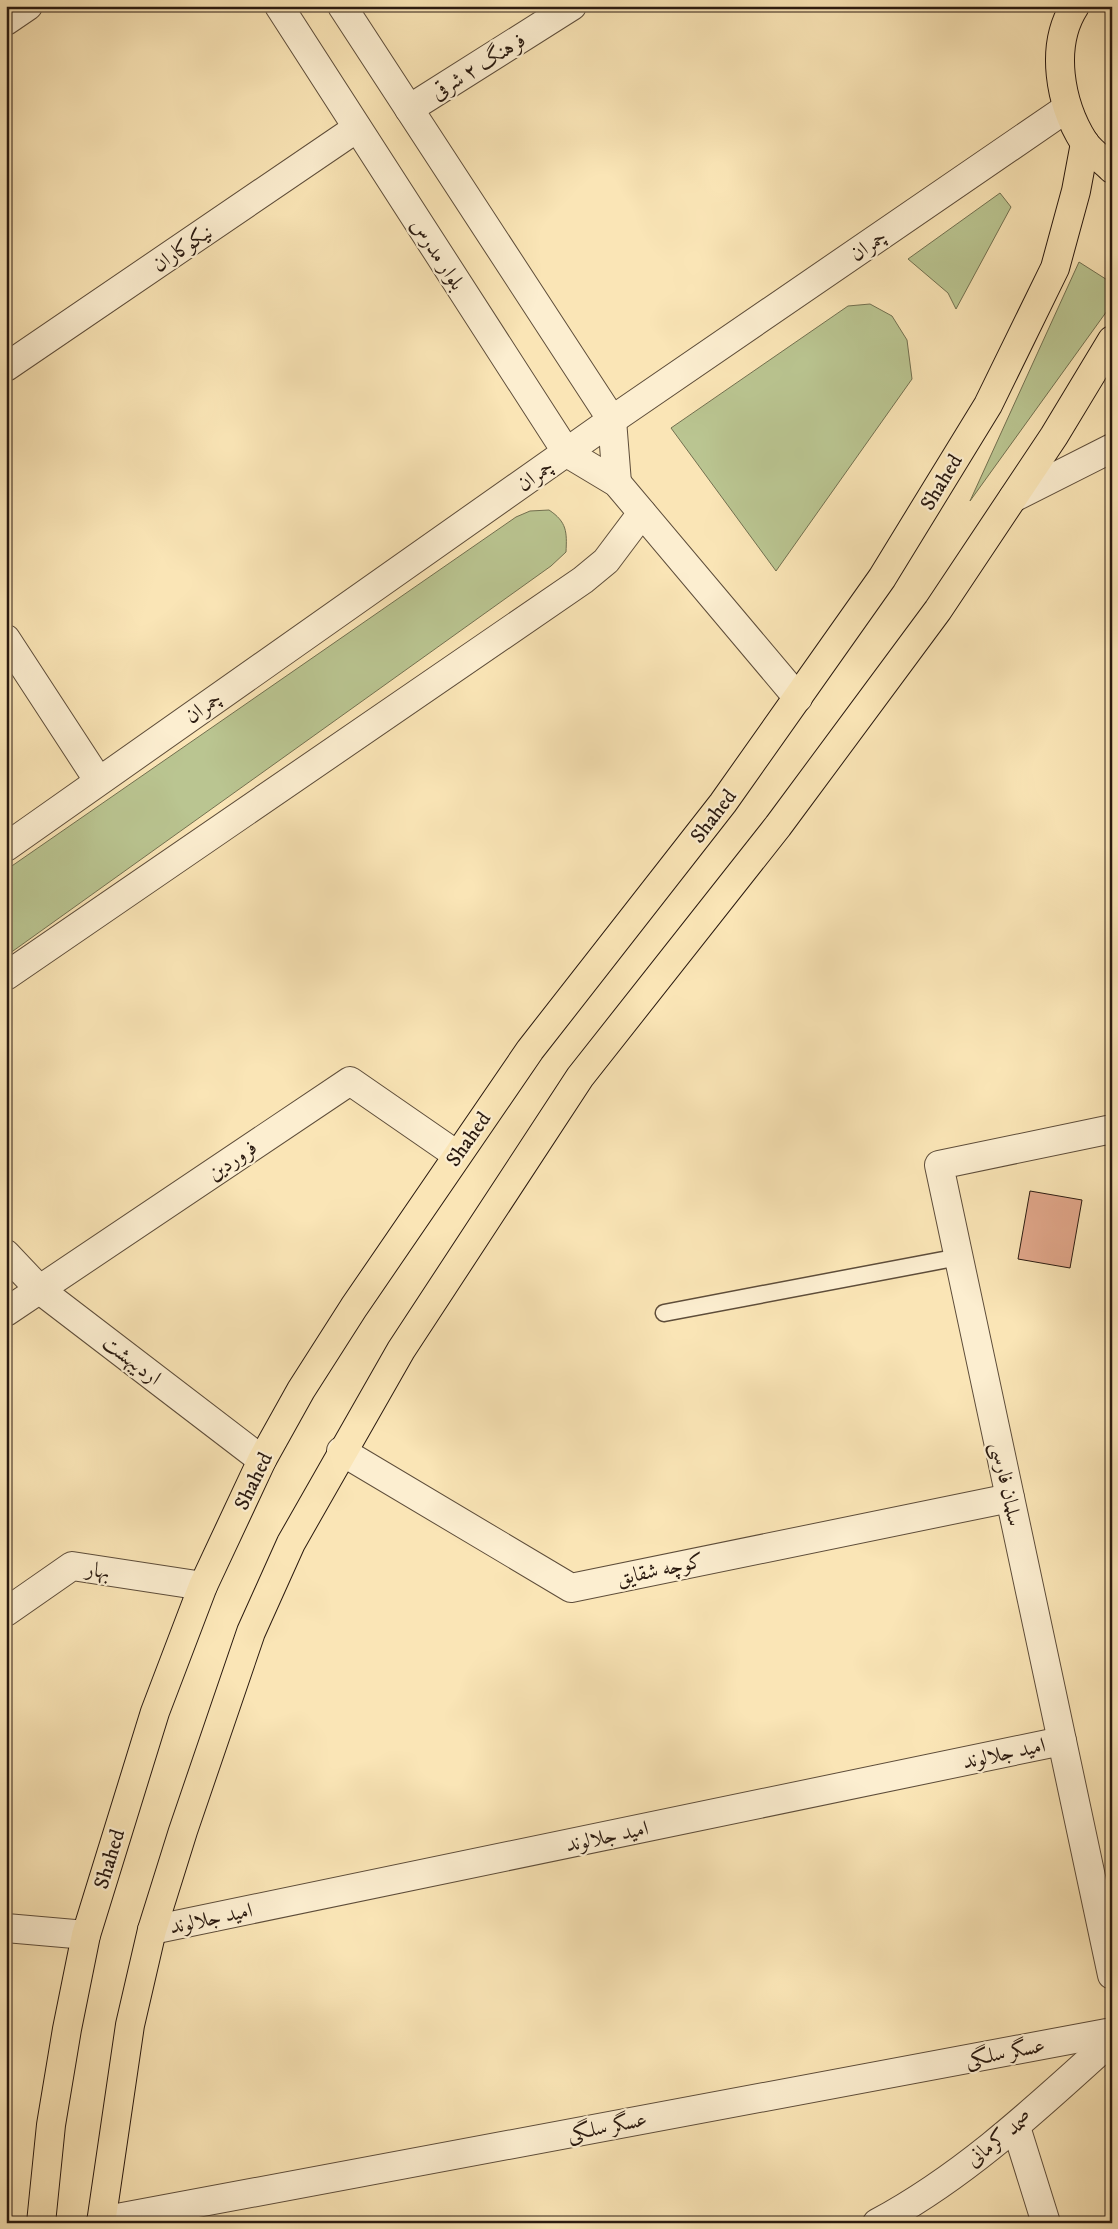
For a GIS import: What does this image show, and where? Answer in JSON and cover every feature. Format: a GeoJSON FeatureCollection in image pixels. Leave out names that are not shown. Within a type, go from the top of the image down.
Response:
{"type":"FeatureCollection","features":[{"type":"Feature","properties":{"kind":"main road"},"geometry":{"type":"LineString","coordinates":[[1066,14],[1060,76],[1067,108],[1085,143],[1112,169]]}},
{"type":"Feature","properties":{"kind":"main road","name":"Shahed"},"geometry":{"type":"LineString","coordinates":[[41,2223],[51,2125],[67,2029],[86,1935],[155,1712],[203,1586],[262,1460],[301,1390],[457,1155],[530,1050],[724,803],[882,578],[988,404],[1055,268],[1076,191],[1085,143]]}},
{"type":"Feature","properties":{"kind":"main road"},"geometry":{"type":"LineString","coordinates":[[101,2222],[130,2025],[152,1930],[183,1831],[251,1632],[291,1543],[341,1451],[401,1350],[580,1077],[778,826],[938,610],[1054,436],[1112,340]]}},
{"type":"Feature","properties":{"kind":"street"},"geometry":{"type":"LineString","coordinates":[[6,21],[28,6]]}},
{"type":"Feature","properties":{"kind":"street","name":"بلوار مدرس"},"geometry":{"type":"LineString","coordinates":[[278,6],[567,453],[617,483],[798,698]]}},
{"type":"Feature","properties":{"kind":"street"},"geometry":{"type":"LineString","coordinates":[[342,6],[612,420],[617,483]]}},
{"type":"Feature","properties":{"kind":"street","name":"فرهنگ ۲ شرقی"},"geometry":{"type":"LineString","coordinates":[[409,109],[572,6]]}},
{"type":"Feature","properties":{"kind":"street","name":"چمران"},"geometry":{"type":"LineString","coordinates":[[6,847],[98,780],[612,420],[1067,108]]}},
{"type":"Feature","properties":{"kind":"street","name":"نیکوکاران"},"geometry":{"type":"LineString","coordinates":[[6,367],[357,128]]}},
{"type":"Feature","properties":{"kind":"street"},"geometry":{"type":"LineString","coordinates":[[1013,498],[1112,448]]}},
{"type":"Feature","properties":{"kind":"street"},"geometry":{"type":"LineString","coordinates":[[6,976],[583,580],[606,560],[642,513]]}},
{"type":"Feature","properties":{"kind":"street"},"geometry":{"type":"LineString","coordinates":[[6,638],[98,780]]}},
{"type":"Feature","properties":{"kind":"street","name":"فروردین"},"geometry":{"type":"LineString","coordinates":[[6,1312],[350,1081],[457,1155]]}},
{"type":"Feature","properties":{"kind":"street","name":"سلمان فارسی"},"geometry":{"type":"LineString","coordinates":[[1112,1129],[939,1165],[1112,1975]]}},
{"type":"Feature","properties":{"kind":"street","name":"اردیبهشت"},"geometry":{"type":"LineString","coordinates":[[6,1254],[40,1290],[262,1460]]}},
{"type":"Feature","properties":{"kind":"street","name":"کوچه شقایق"},"geometry":{"type":"LineString","coordinates":[[341,1451],[570,1588],[1010,1498]]}},
{"type":"Feature","properties":{"kind":"street","name":"بهار"},"geometry":{"type":"LineString","coordinates":[[6,1612],[72,1566],[203,1586]]}},
{"type":"Feature","properties":{"kind":"street","name":"امید جلالوند"},"geometry":{"type":"LineString","coordinates":[[152,1930],[1062,1741]]}},
{"type":"Feature","properties":{"kind":"street"},"geometry":{"type":"LineString","coordinates":[[6,1928],[86,1935]]}},
{"type":"Feature","properties":{"kind":"street","name":"عسگر سلگی"},"geometry":{"type":"LineString","coordinates":[[101,2222],[1112,2032]]}},
{"type":"Feature","properties":{"kind":"street","name":"صمد کرمانی"},"geometry":{"type":"LineString","coordinates":[[876,2223],[912,2204],[1016,2127],[1112,2040]]}},
{"type":"Feature","properties":{"kind":"street"},"geometry":{"type":"LineString","coordinates":[[1016,2127],[1046,2223]]}},
{"type":"Feature","properties":{"kind":"lane"},"geometry":{"type":"LineString","coordinates":[[664,1314],[959,1257]]}},
{"type":"Feature","properties":{"kind":"green space"},"geometry":{"type":"Polygon","coordinates":[[[1000,193],[1011,207],[956,309],[948,293],[908,259],[1000,193]]]}},
{"type":"Feature","properties":{"kind":"green space"},"geometry":{"type":"Polygon","coordinates":[[[1079,262],[1112,283],[1112,304],[970,501],[1079,262]]]}},
{"type":"Feature","properties":{"kind":"green space"},"geometry":{"type":"Polygon","coordinates":[[[870,304],[892,316],[907,340],[912,379],[776,571],[671,428],[848,306],[870,304]]]}},
{"type":"Feature","properties":{"kind":"green space"},"geometry":{"type":"Polygon","coordinates":[[[549,510],[563,523],[566,533],[566,552],[551,566],[6,956],[6,870],[516,517],[530,511],[549,510]]]}},
{"type":"Feature","properties":{"kind":"building"},"geometry":{"type":"Polygon","coordinates":[[[1030,1191],[1082,1200],[1070,1268],[1018,1259],[1030,1191]]]}}]}
